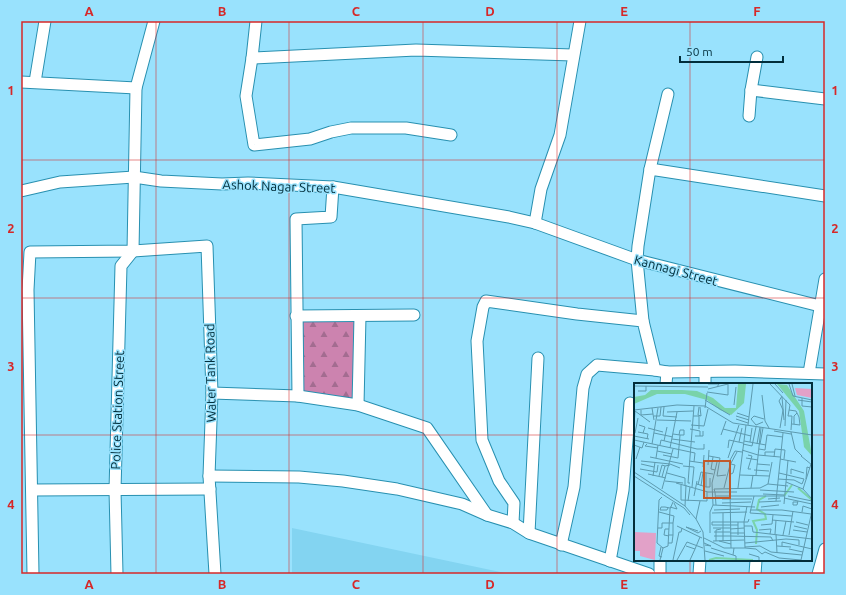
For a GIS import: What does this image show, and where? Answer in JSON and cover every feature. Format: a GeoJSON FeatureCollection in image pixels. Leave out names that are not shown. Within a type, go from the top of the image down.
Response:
{"type":"FeatureCollection","features":[{"type":"Feature","properties":{"kind":"street"},"geometry":{"type":"LineString","coordinates":[[35,82],[45,21]]}},
{"type":"Feature","properties":{"kind":"street"},"geometry":{"type":"LineString","coordinates":[[34,574],[32,490],[26,420],[24,291],[30,252],[133,251],[136,88],[154,21]]}},
{"type":"Feature","properties":{"kind":"street"},"geometry":{"type":"LineString","coordinates":[[256,21],[246,96],[254,145],[310,139],[330,132],[350,128],[406,128],[451,135]]}},
{"type":"Feature","properties":{"kind":"street"},"geometry":{"type":"LineString","coordinates":[[535,223],[541,189],[560,135],[580,21]]}},
{"type":"Feature","properties":{"kind":"street"},"geometry":{"type":"LineString","coordinates":[[252,58],[416,50],[573,55]]}},
{"type":"Feature","properties":{"kind":"street"},"geometry":{"type":"LineString","coordinates":[[749,116],[751,90],[757,57]]}},
{"type":"Feature","properties":{"kind":"street"},"geometry":{"type":"LineString","coordinates":[[21,82],[136,88]]}},
{"type":"Feature","properties":{"kind":"street"},"geometry":{"type":"LineString","coordinates":[[751,90],[825,99]]}},
{"type":"Feature","properties":{"kind":"street"},"geometry":{"type":"LineString","coordinates":[[655,370],[643,321],[637,260],[650,169],[668,94]]}},
{"type":"Feature","properties":{"kind":"street"},"geometry":{"type":"LineString","coordinates":[[650,169],[825,196]]}},
{"type":"Feature","properties":{"kind":"street","name":"Ashok Nagar Street"},"geometry":{"type":"LineString","coordinates":[[21,191],[60,182],[134,177],[161,181],[333,187],[509,217],[535,223]]}},
{"type":"Feature","properties":{"kind":"street"},"geometry":{"type":"LineString","coordinates":[[298,396],[296,220],[330,217],[333,187]]}},
{"type":"Feature","properties":{"kind":"street","name":"Kannagi Street"},"geometry":{"type":"LineString","coordinates":[[535,223],[637,260],[820,306]]}},
{"type":"Feature","properties":{"kind":"street","name":"Water Tank Road"},"geometry":{"type":"LineString","coordinates":[[133,251],[207,246],[212,393],[209,476],[215,574]]}},
{"type":"Feature","properties":{"kind":"street","name":"Police Station Street"},"geometry":{"type":"LineString","coordinates":[[117,574],[115,490],[121,266],[133,251]]}},
{"type":"Feature","properties":{"kind":"street"},"geometry":{"type":"LineString","coordinates":[[809,373],[825,279]]}},
{"type":"Feature","properties":{"kind":"street"},"geometry":{"type":"LineString","coordinates":[[513,523],[514,503],[499,481],[482,440],[477,341],[483,307],[486,301],[577,314],[643,321]]}},
{"type":"Feature","properties":{"kind":"street"},"geometry":{"type":"LineString","coordinates":[[296,316],[414,315]]}},
{"type":"Feature","properties":{"kind":"street"},"geometry":{"type":"LineString","coordinates":[[358,405],[360,316]]}},
{"type":"Feature","properties":{"kind":"street"},"geometry":{"type":"LineString","coordinates":[[529,533],[538,358]]}},
{"type":"Feature","properties":{"kind":"street"},"geometry":{"type":"LineString","coordinates":[[561,545],[574,487],[583,388],[587,374],[597,365],[667,372],[825,374]]}},
{"type":"Feature","properties":{"kind":"street"},"geometry":{"type":"LineString","coordinates":[[666,383],[667,372]]}},
{"type":"Feature","properties":{"kind":"street"},"geometry":{"type":"LineString","coordinates":[[705,372],[705,383]]}},
{"type":"Feature","properties":{"kind":"street"},"geometry":{"type":"LineString","coordinates":[[212,393],[298,396],[358,405],[427,428],[487,515]]}},
{"type":"Feature","properties":{"kind":"street"},"geometry":{"type":"LineString","coordinates":[[610,561],[623,490],[630,403]]}},
{"type":"Feature","properties":{"kind":"street"},"geometry":{"type":"LineString","coordinates":[[209,476],[299,477],[343,481],[398,489],[462,504],[487,515],[513,523],[529,533],[561,545],[649,574]]}},
{"type":"Feature","properties":{"kind":"street"},"geometry":{"type":"LineString","coordinates":[[32,490],[210,489]]}},
{"type":"Feature","properties":{"kind":"street"},"geometry":{"type":"LineString","coordinates":[[818,574],[825,549]]}},
{"type":"Feature","properties":{"kind":"street"},"geometry":{"type":"LineString","coordinates":[[660,561],[660,574]]}},
{"type":"Feature","properties":{"kind":"street"},"geometry":{"type":"LineString","coordinates":[[699,574],[700,561]]}},
{"type":"Feature","properties":{"kind":"street"},"geometry":{"type":"LineString","coordinates":[[755,574],[756,561]]}},
{"type":"Feature","properties":{"kind":"shaded area"},"geometry":{"type":"Polygon","coordinates":[[[292,528],[505,573],[505,574],[292,574],[292,528]]]}},
{"type":"Feature","properties":{"kind":"green space"},"geometry":{"type":"Polygon","coordinates":[[[299,317],[359,317],[356,401],[299,392],[299,317]]]}}]}
